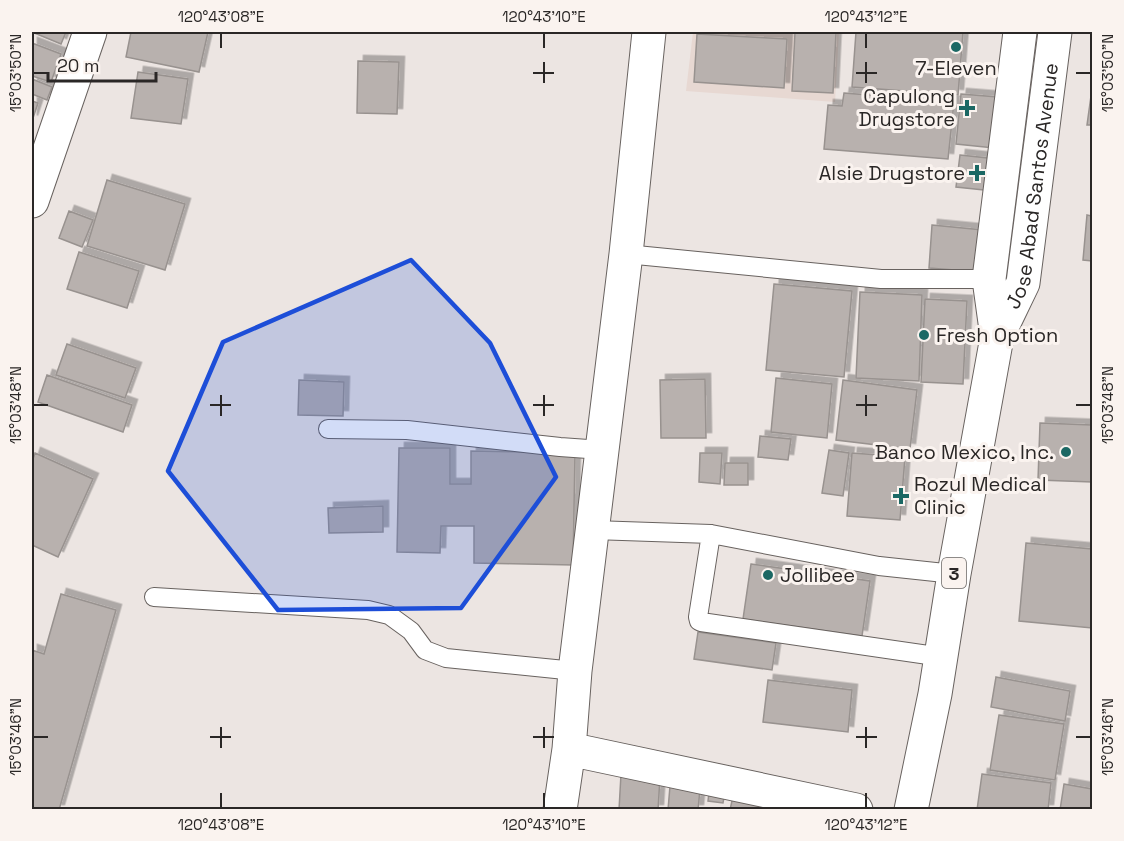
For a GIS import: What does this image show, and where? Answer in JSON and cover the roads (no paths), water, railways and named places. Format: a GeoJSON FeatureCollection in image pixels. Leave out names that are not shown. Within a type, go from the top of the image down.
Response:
{"type":"FeatureCollection","features":[{"type":"Feature","properties":{"kind":"main road"},"geometry":{"type":"LineString","coordinates":[[32,201],[90,32]]}},
{"type":"Feature","properties":{"kind":"main road"},"geometry":{"type":"LineString","coordinates":[[560,810],[626,254],[649,32]]}},
{"type":"Feature","properties":{"kind":"main road","name":"Jose Abad Santos Avenue"},"geometry":{"type":"LineString","coordinates":[[996,337],[989,279],[1020,32]]}},
{"type":"Feature","properties":{"kind":"main road","name":"Jose Abad Santos Avenue"},"geometry":{"type":"LineString","coordinates":[[911,810],[936,694],[954,574],[996,337],[1023,283],[1055,32]]}},
{"type":"Feature","properties":{"kind":"main road"},"geometry":{"type":"LineString","coordinates":[[569,749],[856,810]]}},
{"type":"Feature","properties":{"kind":"lane"},"geometry":{"type":"LineString","coordinates":[[626,254],[881,279],[989,279]]}},
{"type":"Feature","properties":{"kind":"lane"},"geometry":{"type":"LineString","coordinates":[[328,429],[407,430],[602,450]]}},
{"type":"Feature","properties":{"kind":"lane"},"geometry":{"type":"LineString","coordinates":[[593,530],[711,534],[879,566],[954,574]]}},
{"type":"Feature","properties":{"kind":"lane"},"geometry":{"type":"LineString","coordinates":[[711,534],[699,621],[942,657]]}},
{"type":"Feature","properties":{"kind":"lane"},"geometry":{"type":"LineString","coordinates":[[154,597],[368,610],[389,615],[411,631],[425,650],[446,658],[575,671]]}},
{"type":"Feature","properties":{"kind":"place","name":"7-Eleven"},"geometry":{"type":"Point","coordinates":[956,47]}},
{"type":"Feature","properties":{"kind":"place","name":"Capulong Drugstore"},"geometry":{"type":"Point","coordinates":[967,108]}},
{"type":"Feature","properties":{"kind":"place","name":"Alsie Drugstore"},"geometry":{"type":"Point","coordinates":[977,173]}},
{"type":"Feature","properties":{"kind":"place","name":"Fresh Option"},"geometry":{"type":"Point","coordinates":[924,335]}},
{"type":"Feature","properties":{"kind":"place","name":"Banco Mexico, Inc."},"geometry":{"type":"Point","coordinates":[1066,452]}},
{"type":"Feature","properties":{"kind":"place","name":"Rozul Medical Clinic"},"geometry":{"type":"Point","coordinates":[901,496]}},
{"type":"Feature","properties":{"kind":"place","name":"Jollibee"},"geometry":{"type":"Point","coordinates":[768,575]}}]}
